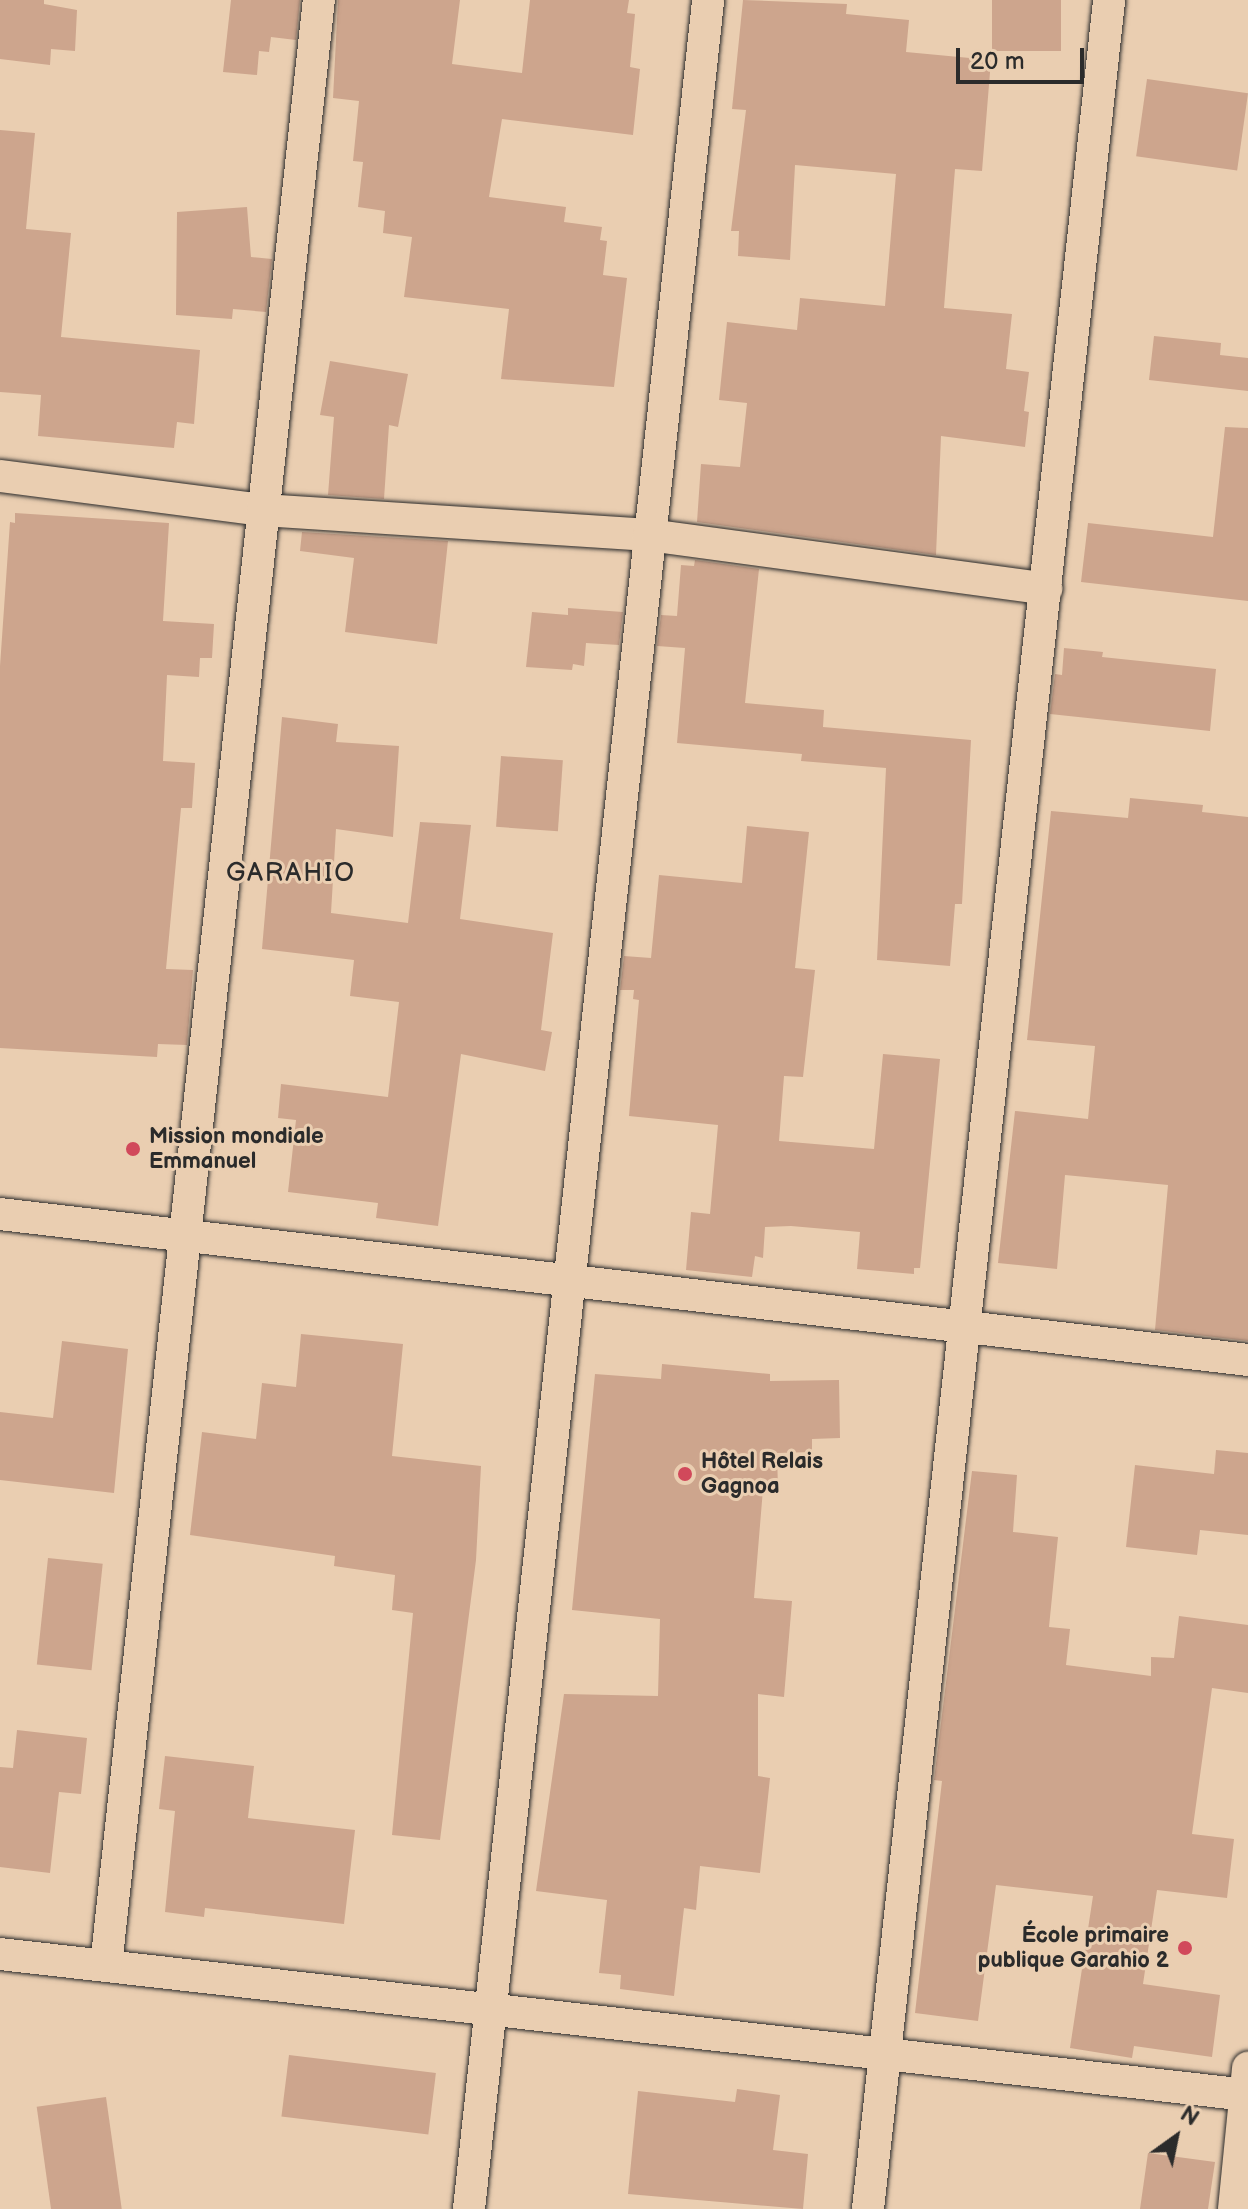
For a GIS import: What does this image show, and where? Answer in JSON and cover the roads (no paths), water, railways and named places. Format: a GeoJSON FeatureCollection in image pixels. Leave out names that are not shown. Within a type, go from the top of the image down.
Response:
{"type":"FeatureCollection","features":[{"type":"Feature","properties":{"kind":"street"},"geometry":{"type":"LineString","coordinates":[[106,1966],[319,0]]}},
{"type":"Feature","properties":{"kind":"street"},"geometry":{"type":"LineString","coordinates":[[469,2209],[708,0]]}},
{"type":"Feature","properties":{"kind":"street"},"geometry":{"type":"LineString","coordinates":[[868,2209],[1109,0]]}},
{"type":"Feature","properties":{"kind":"street"},"geometry":{"type":"LineString","coordinates":[[0,476],[263,510],[649,535],[1046,589]]}},
{"type":"Feature","properties":{"kind":"street"},"geometry":{"type":"LineString","coordinates":[[0,1214],[966,1324],[1248,1360]]}},
{"type":"Feature","properties":{"kind":"street"},"geometry":{"type":"LineString","coordinates":[[0,1954],[887,2055],[1247,2086],[1234,2209]]}},
{"type":"Feature","properties":{"kind":"place","name":"Mission mondiale Emmanuel"},"geometry":{"type":"Point","coordinates":[133,1149]}},
{"type":"Feature","properties":{"kind":"place","name":"Hôtel Relais Gagnoa"},"geometry":{"type":"Point","coordinates":[685,1474]}},
{"type":"Feature","properties":{"kind":"place","name":"École primaire publique Garahio 2"},"geometry":{"type":"Point","coordinates":[1185,1948]}},
{"type":"Feature","properties":{"kind":"district","name":"GARAHIO"},"geometry":{"type":"Point","coordinates":[291,874]}}]}
